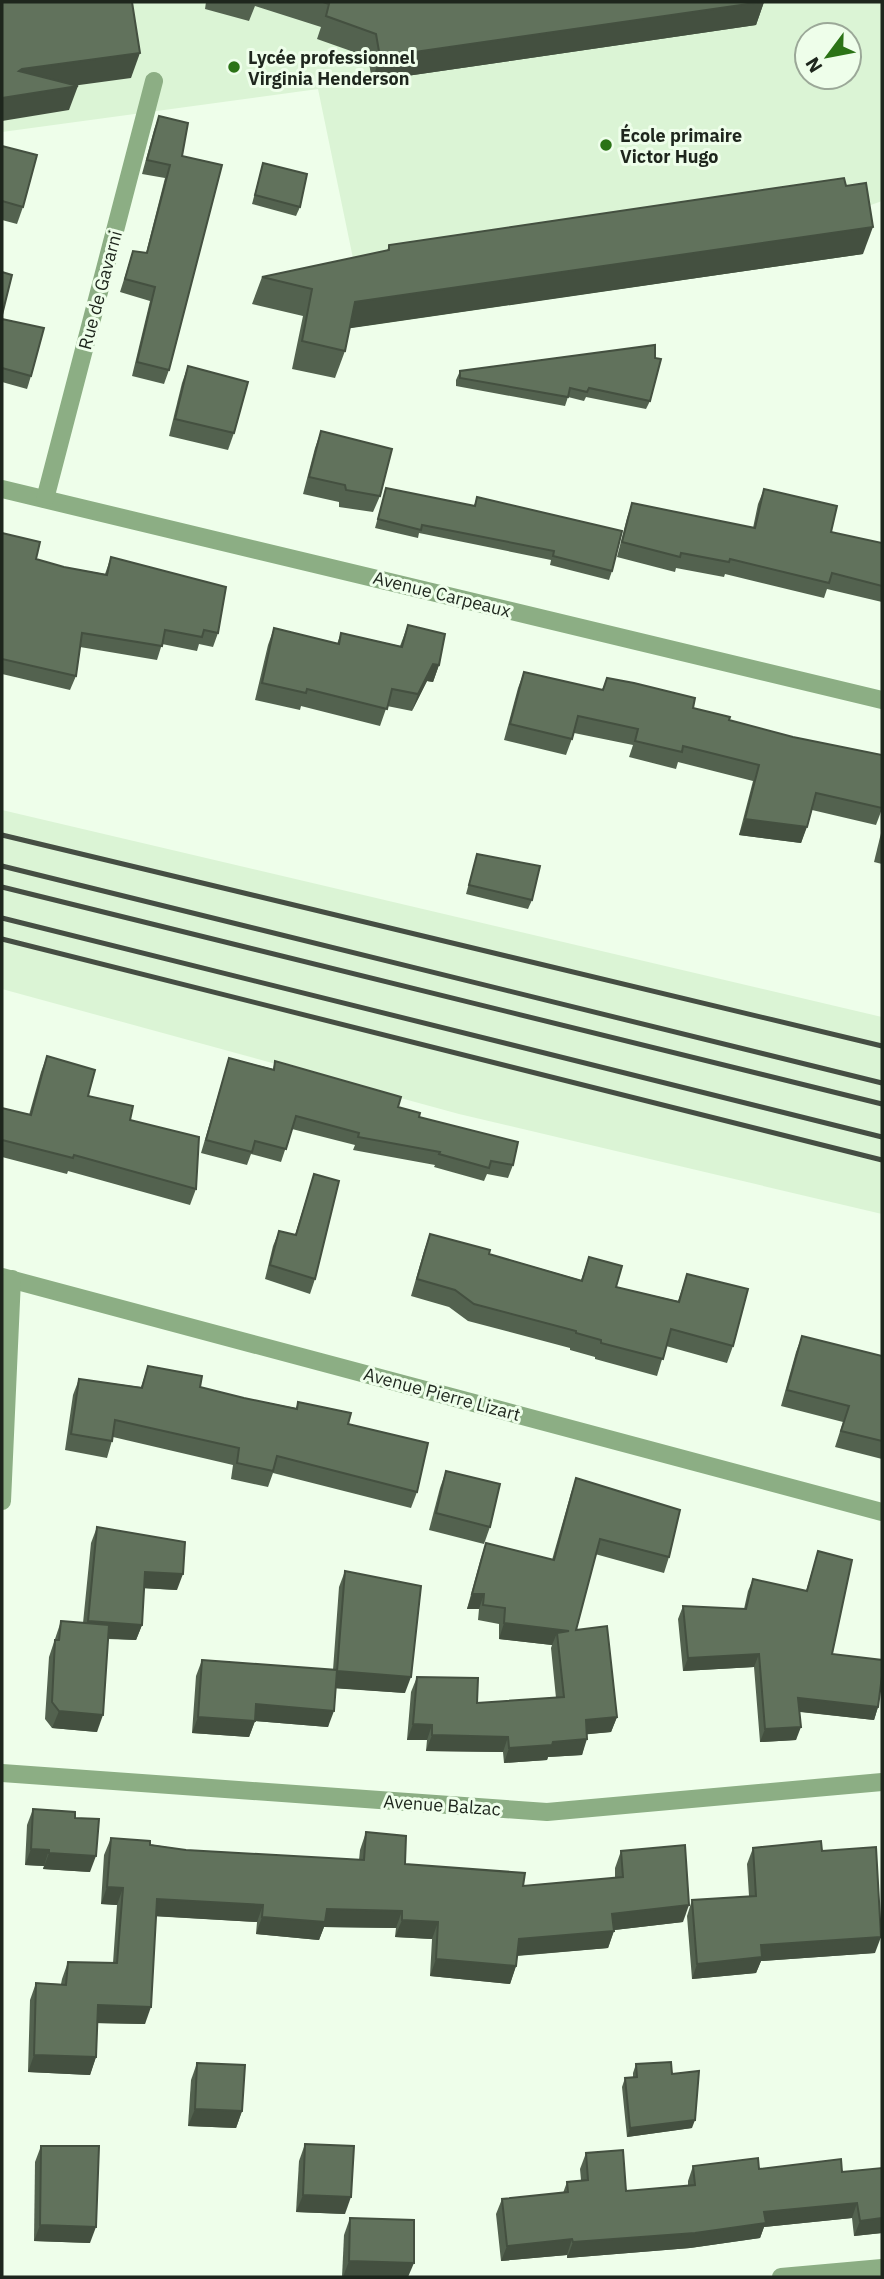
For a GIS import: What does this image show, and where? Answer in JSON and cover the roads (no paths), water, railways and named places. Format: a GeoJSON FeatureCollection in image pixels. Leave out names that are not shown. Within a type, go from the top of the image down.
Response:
{"type":"FeatureCollection","features":[{"type":"Feature","properties":{"kind":"street","name":"Rue de Gavarni"},"geometry":{"type":"LineString","coordinates":[[45,499],[155,81]]}},
{"type":"Feature","properties":{"kind":"street","name":"Avenue Carpeaux"},"geometry":{"type":"LineString","coordinates":[[2,489],[882,700]]}},
{"type":"Feature","properties":{"kind":"street"},"geometry":{"type":"LineString","coordinates":[[2,1501],[7,1278]]}},
{"type":"Feature","properties":{"kind":"street","name":"Avenue Pierre Lizart"},"geometry":{"type":"LineString","coordinates":[[7,1278],[882,1512]]}},
{"type":"Feature","properties":{"kind":"street","name":"Avenue Balzac"},"geometry":{"type":"LineString","coordinates":[[2,1773],[547,1812],[882,1782]]}},
{"type":"Feature","properties":{"kind":"street"},"geometry":{"type":"LineString","coordinates":[[781,2277],[882,2268]]}},
{"type":"Feature","properties":{"kind":"railway"},"geometry":{"type":"LineString","coordinates":[[2,835],[882,1046]]}},
{"type":"Feature","properties":{"kind":"railway"},"geometry":{"type":"LineString","coordinates":[[2,866],[882,1083]]}},
{"type":"Feature","properties":{"kind":"railway"},"geometry":{"type":"LineString","coordinates":[[2,887],[882,1104]]}},
{"type":"Feature","properties":{"kind":"railway"},"geometry":{"type":"LineString","coordinates":[[2,918],[882,1137]]}},
{"type":"Feature","properties":{"kind":"railway"},"geometry":{"type":"LineString","coordinates":[[2,939],[882,1160]]}},
{"type":"Feature","properties":{"kind":"place","name":"Lycée professionnel Virginia Henderson"},"geometry":{"type":"Point","coordinates":[234,67]}},
{"type":"Feature","properties":{"kind":"place","name":"École primaire Victor Hugo"},"geometry":{"type":"Point","coordinates":[606,145]}}]}
